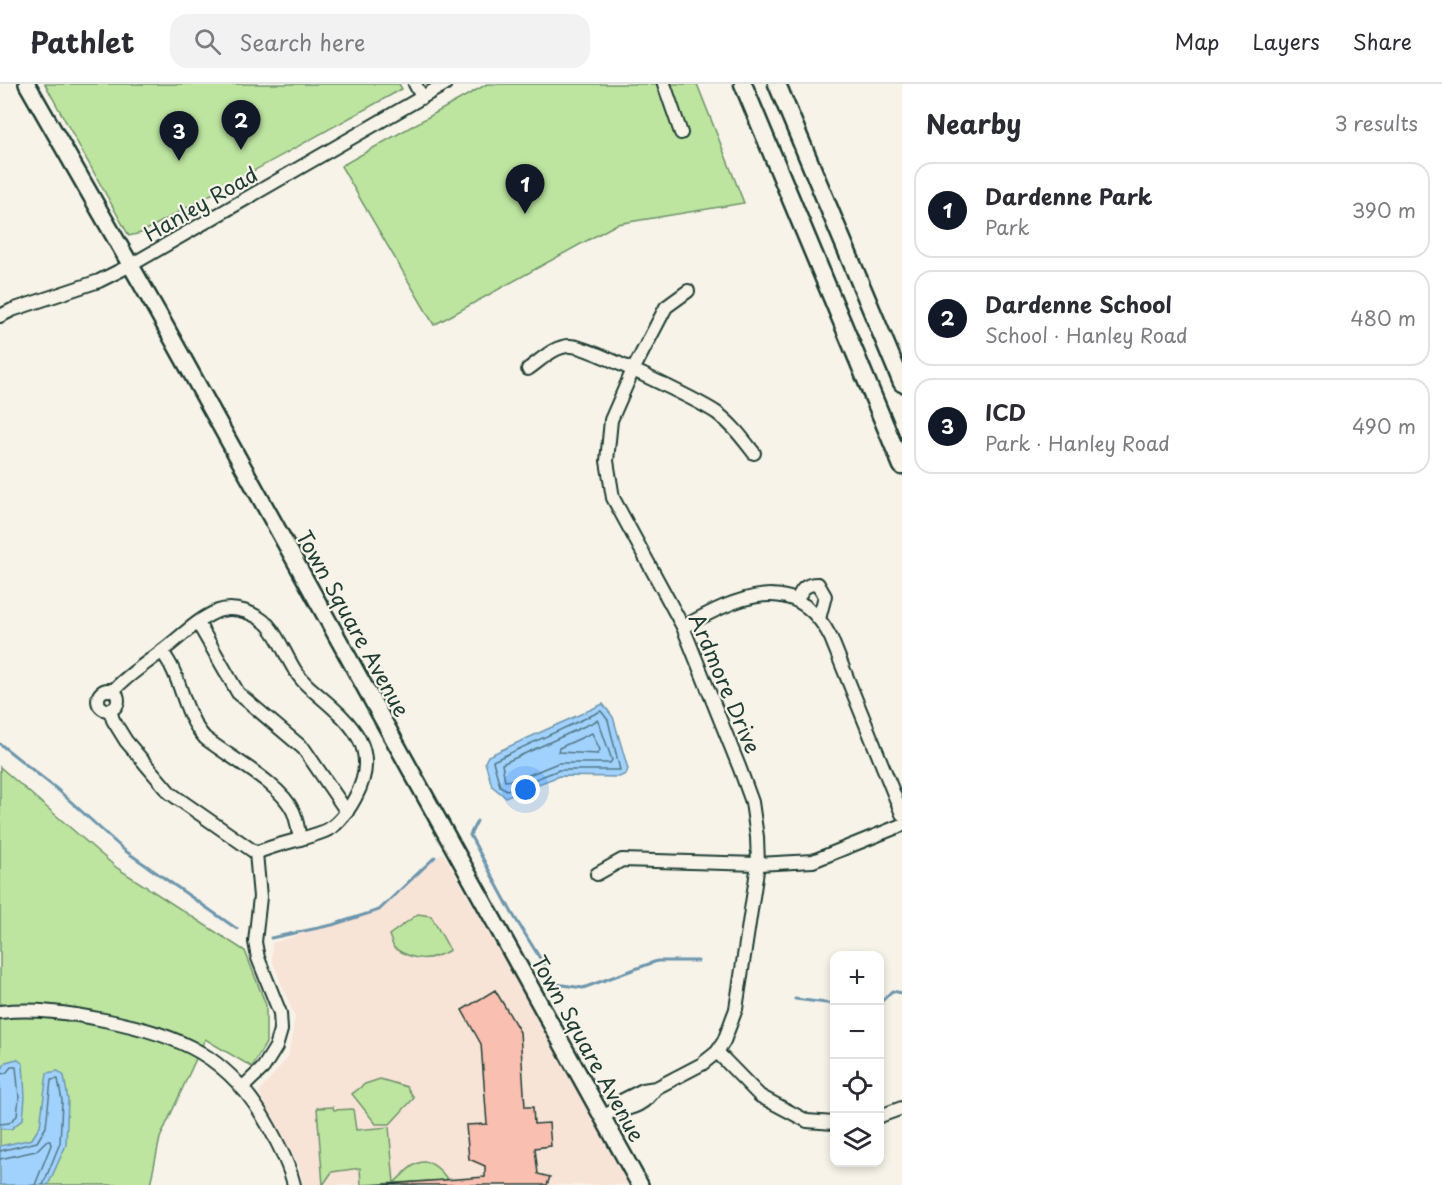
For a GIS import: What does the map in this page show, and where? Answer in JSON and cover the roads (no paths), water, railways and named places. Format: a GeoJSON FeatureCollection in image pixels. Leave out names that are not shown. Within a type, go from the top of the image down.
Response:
{"type":"FeatureCollection","features":[{"type":"Feature","properties":{"kind":"highway"},"geometry":{"type":"LineString","coordinates":[[742,84],[902,466]]}},
{"type":"Feature","properties":{"kind":"highway"},"geometry":{"type":"LineString","coordinates":[[777,84],[902,383]]}},
{"type":"Feature","properties":{"kind":"main road","name":"Town Square Avenue"},"geometry":{"type":"LineString","coordinates":[[27,84],[609,1113],[640,1185]]}},
{"type":"Feature","properties":{"kind":"street"},"geometry":{"type":"LineString","coordinates":[[415,84],[422,97]]}},
{"type":"Feature","properties":{"kind":"street","name":"Hanley Road"},"geometry":{"type":"LineString","coordinates":[[0,316],[99,281],[131,265],[445,84]]}},
{"type":"Feature","properties":{"kind":"street"},"geometry":{"type":"LineString","coordinates":[[664,84],[681,133]]}},
{"type":"Feature","properties":{"kind":"street","name":"Ardmore Drive"},"geometry":{"type":"LineString","coordinates":[[688,291],[666,307],[632,372],[611,420],[607,461],[613,498],[683,627],[752,802],[758,864],[736,1009],[717,1052]]}},
{"type":"Feature","properties":{"kind":"street"},"geometry":{"type":"LineString","coordinates":[[528,369],[559,347],[572,345],[582,347],[696,400],[718,414],[736,430],[754,453]]}},
{"type":"Feature","properties":{"kind":"street"},"geometry":{"type":"LineString","coordinates":[[797,600],[803,588],[809,584],[818,584],[825,596],[819,619]]}},
{"type":"Feature","properties":{"kind":"street"},"geometry":{"type":"LineString","coordinates":[[683,627],[722,606],[765,593],[797,600],[819,619],[831,638],[902,814]]}},
{"type":"Feature","properties":{"kind":"street"},"geometry":{"type":"LineString","coordinates":[[243,1087],[263,1068],[276,1047],[280,1030],[280,1013],[258,958],[255,942],[260,897],[256,853],[170,793],[126,741],[113,720],[110,710],[116,707],[118,701],[113,691],[198,623],[218,611],[232,609],[259,618],[269,626],[300,678],[339,711],[351,727],[365,756],[362,786],[347,812],[327,831],[280,842],[256,853]]}},
{"type":"Feature","properties":{"kind":"street"},"geometry":{"type":"LineString","coordinates":[[198,623],[238,693],[304,749],[347,812]]}},
{"type":"Feature","properties":{"kind":"street"},"geometry":{"type":"LineString","coordinates":[[162,652],[177,675],[189,717],[196,728],[205,738],[276,789],[294,812],[300,838]]}},
{"type":"Feature","properties":{"kind":"street"},"geometry":{"type":"LineString","coordinates":[[597,874],[622,860],[758,864],[813,861],[902,825]]}},
{"type":"Feature","properties":{"kind":"street"},"geometry":{"type":"LineString","coordinates":[[0,1012],[49,1011],[146,1028],[200,1051],[222,1066],[243,1087],[271,1131],[294,1185]]}},
{"type":"Feature","properties":{"kind":"street"},"geometry":{"type":"LineString","coordinates":[[609,1113],[623,1100],[643,1090],[656,1088],[702,1064],[717,1052],[760,1096],[807,1121],[830,1123]]}},
{"type":"Feature","properties":{"kind":"street"},"geometry":{"type":"LineString","coordinates":[[884,1114],[902,1108]]}},
{"type":"Feature","properties":{"kind":"water"},"geometry":{"type":"Polygon","coordinates":[[[603,704],[613,717],[628,769],[626,774],[619,777],[559,776],[505,797],[492,786],[485,762],[488,756],[603,704]]]}},
{"type":"Feature","properties":{"kind":"water"},"geometry":{"type":"Polygon","coordinates":[[[17,1059],[23,1064],[25,1097],[23,1119],[11,1129],[0,1129],[0,1073],[6,1062],[17,1059]]]}},
{"type":"Feature","properties":{"kind":"water"},"geometry":{"type":"Polygon","coordinates":[[[58,1071],[64,1076],[68,1100],[66,1145],[48,1185],[0,1185],[0,1146],[32,1139],[40,1126],[47,1073],[58,1071]]]}},
{"type":"Feature","properties":{"kind":"waterway"},"geometry":{"type":"LineString","coordinates":[[0,744],[58,790],[124,850],[237,929]]}},
{"type":"Feature","properties":{"kind":"waterway"},"geometry":{"type":"LineString","coordinates":[[477,821],[470,835],[512,913],[556,984],[583,988],[657,961],[698,961]]}},
{"type":"Feature","properties":{"kind":"waterway"},"geometry":{"type":"LineString","coordinates":[[271,938],[332,925],[379,910],[435,857]]}},
{"type":"Feature","properties":{"kind":"waterway"},"geometry":{"type":"LineString","coordinates":[[884,999],[892,991],[902,993]]}},
{"type":"Feature","properties":{"kind":"waterway"},"geometry":{"type":"LineString","coordinates":[[795,999],[830,1003]]}},
{"type":"Feature","properties":{"kind":"place","name":"Dardenne School"},"geometry":{"type":"Point","coordinates":[241,150]}},
{"type":"Feature","properties":{"kind":"place","name":"ICD"},"geometry":{"type":"Point","coordinates":[179,161]}},
{"type":"Feature","properties":{"kind":"place","name":"Dardenne Park"},"geometry":{"type":"Point","coordinates":[525,214]}}]}
